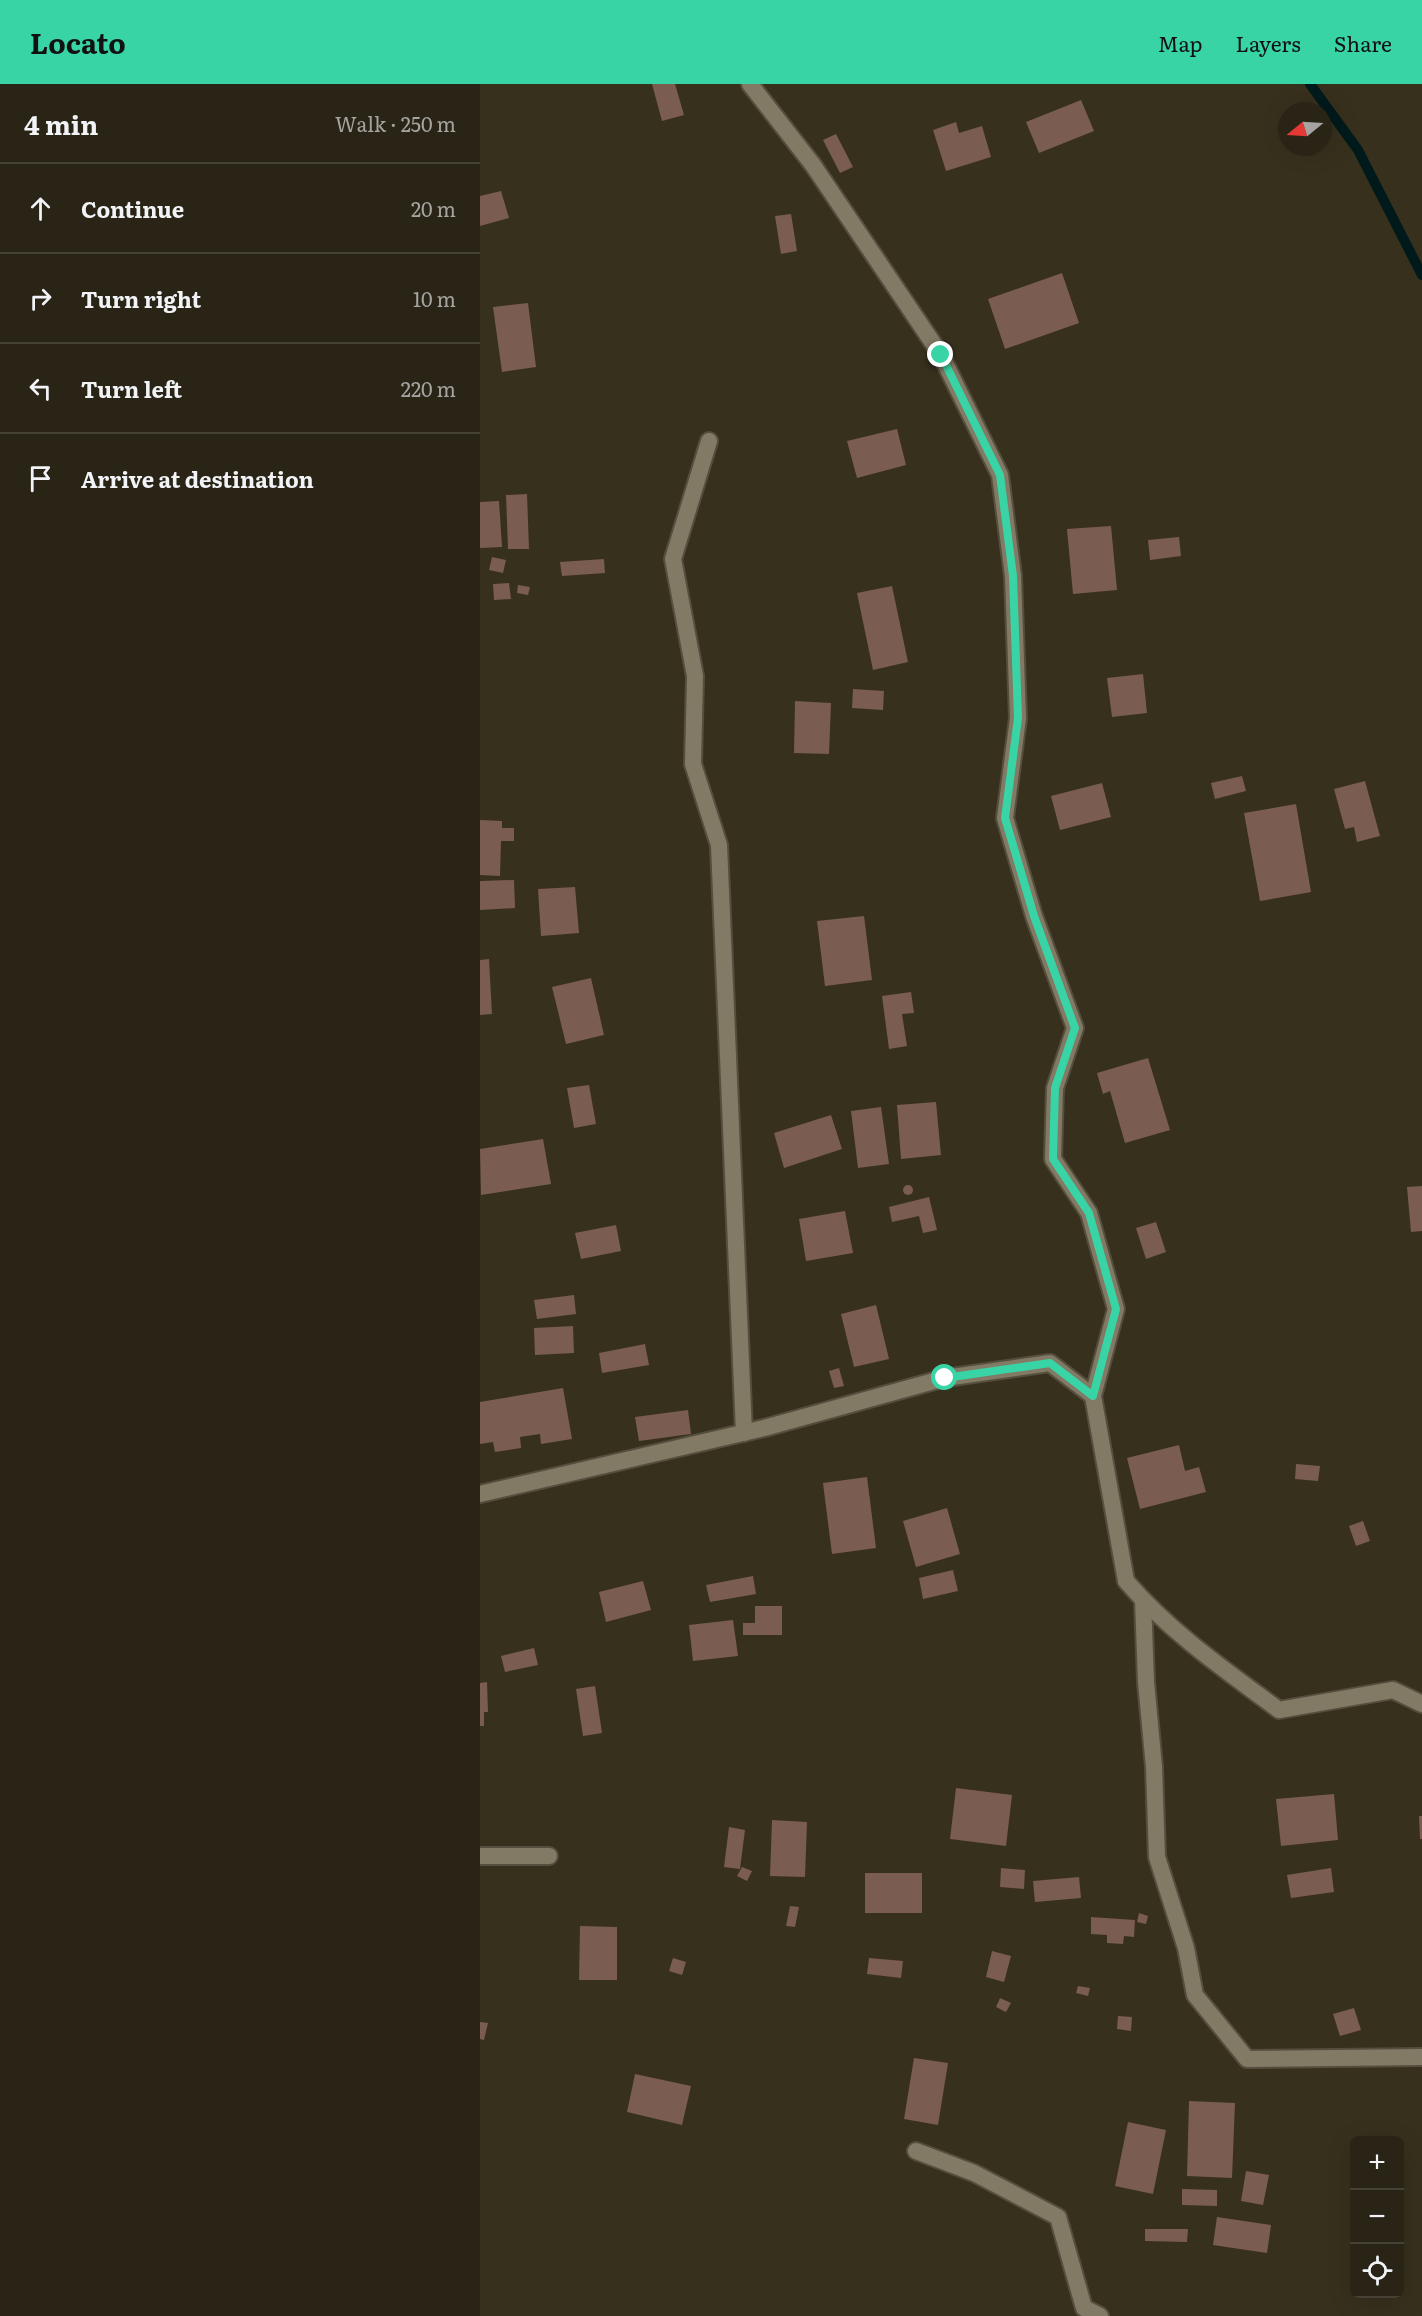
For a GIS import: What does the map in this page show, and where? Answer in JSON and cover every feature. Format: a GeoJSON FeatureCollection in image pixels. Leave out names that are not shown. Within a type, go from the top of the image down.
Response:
{"type":"FeatureCollection","features":[{"type":"Feature","properties":{"kind":"street"},"geometry":{"type":"LineString","coordinates":[[750,84],[813,165],[941,355],[1000,475],[1013,576],[1018,718],[1005,818],[1034,916],[1075,1028],[1055,1088],[1053,1159],[1089,1213],[1116,1309],[1093,1396],[1126,1581],[1143,1600],[1192,1645],[1279,1710],[1393,1690],[1422,1704]]}},
{"type":"Feature","properties":{"kind":"street"},"geometry":{"type":"LineString","coordinates":[[709,441],[673,559],[695,676],[693,764],[719,845],[744,1433]]}},
{"type":"Feature","properties":{"kind":"street"},"geometry":{"type":"LineString","coordinates":[[480,1494],[744,1433],[945,1378],[1050,1363],[1093,1396]]}},
{"type":"Feature","properties":{"kind":"street"},"geometry":{"type":"LineString","coordinates":[[1143,1600],[1146,1682],[1154,1767],[1156,1857],[1186,1948],[1195,1995],[1247,2059],[1422,2057]]}},
{"type":"Feature","properties":{"kind":"street"},"geometry":{"type":"LineString","coordinates":[[480,1856],[549,1856]]}},
{"type":"Feature","properties":{"kind":"street"},"geometry":{"type":"LineString","coordinates":[[916,2151],[974,2172],[1058,2217],[1084,2308],[1100,2316]]}},
{"type":"Feature","properties":{"kind":"building"},"geometry":{"type":"Polygon","coordinates":[[[652,84],[675,84],[684,115],[662,121],[652,84]]]}},
{"type":"Feature","properties":{"kind":"building"},"geometry":{"type":"Polygon","coordinates":[[[1081,100],[1094,131],[1039,153],[1026,122],[1081,100]]]}},
{"type":"Feature","properties":{"kind":"building"},"geometry":{"type":"Polygon","coordinates":[[[956,122],[959,133],[982,126],[991,157],[946,171],[933,130],[956,122]]]}},
{"type":"Feature","properties":{"kind":"building"},"geometry":{"type":"Polygon","coordinates":[[[836,134],[853,167],[840,173],[823,140],[836,134]]]}},
{"type":"Feature","properties":{"kind":"building"},"geometry":{"type":"Polygon","coordinates":[[[501,191],[509,218],[480,226],[480,196],[501,191]]]}},
{"type":"Feature","properties":{"kind":"building"},"geometry":{"type":"Polygon","coordinates":[[[791,214],[797,251],[781,254],[775,216],[791,214]]]}},
{"type":"Feature","properties":{"kind":"building"},"geometry":{"type":"Polygon","coordinates":[[[1062,273],[1079,323],[1005,349],[988,299],[1062,273]]]}},
{"type":"Feature","properties":{"kind":"building"},"geometry":{"type":"Polygon","coordinates":[[[528,303],[536,367],[502,372],[493,307],[528,303]]]}},
{"type":"Feature","properties":{"kind":"building"},"geometry":{"type":"Polygon","coordinates":[[[897,429],[906,465],[857,478],[847,441],[897,429]]]}},
{"type":"Feature","properties":{"kind":"building"},"geometry":{"type":"Polygon","coordinates":[[[527,494],[529,549],[508,549],[506,495],[527,494]]]}},
{"type":"Feature","properties":{"kind":"building"},"geometry":{"type":"Polygon","coordinates":[[[499,501],[502,547],[480,548],[480,502],[499,501]]]}},
{"type":"Feature","properties":{"kind":"building"},"geometry":{"type":"Polygon","coordinates":[[[1111,526],[1117,590],[1073,594],[1067,529],[1111,526]]]}},
{"type":"Feature","properties":{"kind":"building"},"geometry":{"type":"Polygon","coordinates":[[[1179,537],[1181,556],[1150,560],[1148,540],[1179,537]]]}},
{"type":"Feature","properties":{"kind":"building"},"geometry":{"type":"Polygon","coordinates":[[[492,557],[506,560],[503,573],[489,570],[492,557]]]}},
{"type":"Feature","properties":{"kind":"building"},"geometry":{"type":"Polygon","coordinates":[[[604,559],[605,573],[562,576],[560,562],[604,559]]]}},
{"type":"Feature","properties":{"kind":"building"},"geometry":{"type":"Polygon","coordinates":[[[509,583],[511,599],[494,600],[493,584],[509,583]]]}},
{"type":"Feature","properties":{"kind":"building"},"geometry":{"type":"Polygon","coordinates":[[[518,585],[530,587],[528,595],[517,593],[518,585]]]}},
{"type":"Feature","properties":{"kind":"building"},"geometry":{"type":"Polygon","coordinates":[[[892,586],[908,662],[873,670],[857,593],[892,586]]]}},
{"type":"Feature","properties":{"kind":"building"},"geometry":{"type":"Polygon","coordinates":[[[1143,674],[1147,713],[1112,717],[1107,678],[1143,674]]]}},
{"type":"Feature","properties":{"kind":"building"},"geometry":{"type":"Polygon","coordinates":[[[853,689],[884,691],[883,710],[852,708],[853,689]]]}},
{"type":"Feature","properties":{"kind":"building"},"geometry":{"type":"Polygon","coordinates":[[[795,701],[831,703],[829,754],[794,753],[795,701]]]}},
{"type":"Feature","properties":{"kind":"building"},"geometry":{"type":"Polygon","coordinates":[[[1242,776],[1246,791],[1215,799],[1211,783],[1242,776]]]}},
{"type":"Feature","properties":{"kind":"building"},"geometry":{"type":"Polygon","coordinates":[[[1365,781],[1380,836],[1357,842],[1354,827],[1345,829],[1334,789],[1365,781]]]}},
{"type":"Feature","properties":{"kind":"building"},"geometry":{"type":"Polygon","coordinates":[[[1102,783],[1111,817],[1060,830],[1051,796],[1102,783]]]}},
{"type":"Feature","properties":{"kind":"building"},"geometry":{"type":"Polygon","coordinates":[[[1296,804],[1311,892],[1260,901],[1244,813],[1296,804]]]}},
{"type":"Feature","properties":{"kind":"building"},"geometry":{"type":"Polygon","coordinates":[[[480,820],[502,821],[502,828],[514,828],[514,841],[501,841],[500,876],[480,875],[480,820]]]}},
{"type":"Feature","properties":{"kind":"building"},"geometry":{"type":"Polygon","coordinates":[[[514,880],[515,908],[480,910],[480,881],[514,880]]]}},
{"type":"Feature","properties":{"kind":"building"},"geometry":{"type":"Polygon","coordinates":[[[575,887],[579,933],[541,936],[538,889],[575,887]]]}},
{"type":"Feature","properties":{"kind":"building"},"geometry":{"type":"Polygon","coordinates":[[[864,916],[872,980],[825,986],[817,921],[864,916]]]}},
{"type":"Feature","properties":{"kind":"building"},"geometry":{"type":"Polygon","coordinates":[[[489,959],[492,1014],[480,1015],[480,960],[489,959]]]}},
{"type":"Feature","properties":{"kind":"building"},"geometry":{"type":"Polygon","coordinates":[[[591,978],[604,1035],[566,1044],[552,987],[591,978]]]}},
{"type":"Feature","properties":{"kind":"building"},"geometry":{"type":"Polygon","coordinates":[[[911,992],[914,1013],[902,1014],[907,1046],[889,1049],[882,996],[911,992]]]}},
{"type":"Feature","properties":{"kind":"building"},"geometry":{"type":"Polygon","coordinates":[[[1148,1058],[1170,1130],[1125,1143],[1110,1091],[1103,1094],[1097,1073],[1148,1058]]]}},
{"type":"Feature","properties":{"kind":"building"},"geometry":{"type":"Polygon","coordinates":[[[589,1085],[596,1124],[574,1128],[567,1088],[589,1085]]]}},
{"type":"Feature","properties":{"kind":"building"},"geometry":{"type":"Polygon","coordinates":[[[936,1102],[941,1155],[901,1159],[897,1105],[936,1102]]]}},
{"type":"Feature","properties":{"kind":"building"},"geometry":{"type":"Polygon","coordinates":[[[881,1107],[889,1164],[858,1168],[851,1111],[881,1107]]]}},
{"type":"Feature","properties":{"kind":"building"},"geometry":{"type":"Polygon","coordinates":[[[831,1115],[842,1149],[784,1168],[774,1133],[831,1115]]]}},
{"type":"Feature","properties":{"kind":"building"},"geometry":{"type":"Polygon","coordinates":[[[543,1139],[551,1184],[481,1195],[480,1149],[543,1139]]]}},
{"type":"Feature","properties":{"kind":"building"},"geometry":{"type":"Polygon","coordinates":[[[908,1185],[913,1190],[908,1195],[903,1190],[908,1185]]]}},
{"type":"Feature","properties":{"kind":"building"},"geometry":{"type":"Polygon","coordinates":[[[1422,1186],[1422,1231],[1411,1232],[1407,1187],[1422,1186]]]}},
{"type":"Feature","properties":{"kind":"building"},"geometry":{"type":"Polygon","coordinates":[[[929,1197],[937,1230],[923,1233],[919,1216],[892,1222],[889,1207],[929,1197]]]}},
{"type":"Feature","properties":{"kind":"building"},"geometry":{"type":"Polygon","coordinates":[[[845,1211],[853,1253],[806,1261],[799,1219],[845,1211]]]}},
{"type":"Feature","properties":{"kind":"building"},"geometry":{"type":"Polygon","coordinates":[[[1156,1222],[1166,1252],[1146,1259],[1136,1228],[1156,1222]]]}},
{"type":"Feature","properties":{"kind":"building"},"geometry":{"type":"Polygon","coordinates":[[[616,1225],[621,1251],[581,1259],[575,1233],[616,1225]]]}},
{"type":"Feature","properties":{"kind":"building"},"geometry":{"type":"Polygon","coordinates":[[[574,1295],[576,1314],[537,1319],[534,1300],[574,1295]]]}},
{"type":"Feature","properties":{"kind":"building"},"geometry":{"type":"Polygon","coordinates":[[[876,1305],[889,1359],[854,1367],[841,1314],[876,1305]]]}},
{"type":"Feature","properties":{"kind":"building"},"geometry":{"type":"Polygon","coordinates":[[[573,1326],[574,1353],[535,1355],[534,1328],[573,1326]]]}},
{"type":"Feature","properties":{"kind":"building"},"geometry":{"type":"Polygon","coordinates":[[[645,1344],[649,1365],[602,1373],[599,1353],[645,1344]]]}},
{"type":"Feature","properties":{"kind":"building"},"geometry":{"type":"Polygon","coordinates":[[[839,1368],[844,1386],[834,1388],[829,1371],[839,1368]]]}},
{"type":"Feature","properties":{"kind":"building"},"geometry":{"type":"Polygon","coordinates":[[[563,1388],[572,1439],[541,1444],[540,1434],[520,1437],[521,1448],[495,1452],[493,1442],[480,1444],[480,1402],[563,1388]]]}},
{"type":"Feature","properties":{"kind":"building"},"geometry":{"type":"Polygon","coordinates":[[[688,1410],[691,1434],[639,1441],[635,1417],[688,1410]]]}},
{"type":"Feature","properties":{"kind":"building"},"geometry":{"type":"Polygon","coordinates":[[[1179,1445],[1185,1471],[1199,1467],[1206,1492],[1140,1509],[1127,1458],[1179,1445]]]}},
{"type":"Feature","properties":{"kind":"building"},"geometry":{"type":"Polygon","coordinates":[[[1296,1464],[1320,1466],[1318,1481],[1295,1479],[1296,1464]]]}},
{"type":"Feature","properties":{"kind":"building"},"geometry":{"type":"Polygon","coordinates":[[[867,1477],[876,1548],[832,1554],[823,1483],[867,1477]]]}},
{"type":"Feature","properties":{"kind":"building"},"geometry":{"type":"Polygon","coordinates":[[[947,1508],[960,1554],[916,1567],[903,1521],[947,1508]]]}},
{"type":"Feature","properties":{"kind":"building"},"geometry":{"type":"Polygon","coordinates":[[[1363,1521],[1370,1541],[1356,1546],[1349,1526],[1363,1521]]]}},
{"type":"Feature","properties":{"kind":"building"},"geometry":{"type":"Polygon","coordinates":[[[953,1570],[958,1591],[923,1599],[919,1578],[953,1570]]]}},
{"type":"Feature","properties":{"kind":"building"},"geometry":{"type":"Polygon","coordinates":[[[753,1576],[756,1594],[710,1602],[706,1585],[753,1576]]]}},
{"type":"Feature","properties":{"kind":"building"},"geometry":{"type":"Polygon","coordinates":[[[643,1581],[651,1610],[606,1622],[599,1592],[643,1581]]]}},
{"type":"Feature","properties":{"kind":"building"},"geometry":{"type":"Polygon","coordinates":[[[755,1606],[782,1606],[782,1635],[743,1635],[743,1623],[755,1623],[755,1606]]]}},
{"type":"Feature","properties":{"kind":"building"},"geometry":{"type":"Polygon","coordinates":[[[733,1620],[738,1656],[693,1661],[689,1625],[733,1620]]]}},
{"type":"Feature","properties":{"kind":"building"},"geometry":{"type":"Polygon","coordinates":[[[534,1648],[538,1665],[505,1672],[501,1656],[534,1648]]]}},
{"type":"Feature","properties":{"kind":"building"},"geometry":{"type":"Polygon","coordinates":[[[487,1682],[488,1712],[484,1712],[484,1726],[480,1726],[480,1683],[487,1682]]]}},
{"type":"Feature","properties":{"kind":"building"},"geometry":{"type":"Polygon","coordinates":[[[595,1686],[602,1733],[583,1736],[576,1689],[595,1686]]]}},
{"type":"Feature","properties":{"kind":"building"},"geometry":{"type":"Polygon","coordinates":[[[956,1788],[1012,1795],[1006,1846],[950,1839],[956,1788]]]}},
{"type":"Feature","properties":{"kind":"building"},"geometry":{"type":"Polygon","coordinates":[[[1334,1794],[1338,1840],[1281,1846],[1276,1799],[1334,1794]]]}},
{"type":"Feature","properties":{"kind":"building"},"geometry":{"type":"Polygon","coordinates":[[[1419,1816],[1422,1816],[1422,1839],[1420,1839],[1419,1816]]]}},
{"type":"Feature","properties":{"kind":"building"},"geometry":{"type":"Polygon","coordinates":[[[772,1820],[807,1822],[805,1877],[770,1876],[772,1820]]]}},
{"type":"Feature","properties":{"kind":"building"},"geometry":{"type":"Polygon","coordinates":[[[729,1827],[745,1830],[740,1869],[724,1867],[729,1827]]]}},
{"type":"Feature","properties":{"kind":"building"},"geometry":{"type":"Polygon","coordinates":[[[742,1867],[752,1871],[747,1881],[737,1876],[742,1867]]]}},
{"type":"Feature","properties":{"kind":"building"},"geometry":{"type":"Polygon","coordinates":[[[1001,1868],[1025,1870],[1024,1889],[1000,1887],[1001,1868]]]}},
{"type":"Feature","properties":{"kind":"building"},"geometry":{"type":"Polygon","coordinates":[[[1331,1868],[1334,1892],[1291,1898],[1287,1875],[1331,1868]]]}},
{"type":"Feature","properties":{"kind":"building"},"geometry":{"type":"Polygon","coordinates":[[[865,1873],[922,1873],[922,1913],[865,1913],[865,1873]]]}},
{"type":"Feature","properties":{"kind":"building"},"geometry":{"type":"Polygon","coordinates":[[[1079,1877],[1081,1898],[1035,1902],[1033,1881],[1079,1877]]]}},
{"type":"Feature","properties":{"kind":"building"},"geometry":{"type":"Polygon","coordinates":[[[790,1906],[799,1907],[795,1927],[786,1926],[790,1906]]]}},
{"type":"Feature","properties":{"kind":"building"},"geometry":{"type":"Polygon","coordinates":[[[1139,1913],[1148,1916],[1146,1924],[1137,1922],[1139,1913]]]}},
{"type":"Feature","properties":{"kind":"building"},"geometry":{"type":"Polygon","coordinates":[[[1091,1917],[1135,1920],[1134,1937],[1124,1936],[1123,1944],[1107,1943],[1107,1935],[1091,1934],[1091,1917]]]}},
{"type":"Feature","properties":{"kind":"building"},"geometry":{"type":"Polygon","coordinates":[[[580,1926],[617,1927],[617,1980],[579,1980],[580,1926]]]}},
{"type":"Feature","properties":{"kind":"building"},"geometry":{"type":"Polygon","coordinates":[[[992,1951],[1011,1956],[1004,1982],[986,1977],[992,1951]]]}},
{"type":"Feature","properties":{"kind":"building"},"geometry":{"type":"Polygon","coordinates":[[[673,1958],[686,1962],[682,1975],[669,1971],[673,1958]]]}},
{"type":"Feature","properties":{"kind":"building"},"geometry":{"type":"Polygon","coordinates":[[[869,1958],[903,1961],[901,1978],[867,1974],[869,1958]]]}},
{"type":"Feature","properties":{"kind":"building"},"geometry":{"type":"Polygon","coordinates":[[[1078,1986],[1090,1988],[1088,1996],[1076,1993],[1078,1986]]]}},
{"type":"Feature","properties":{"kind":"building"},"geometry":{"type":"Polygon","coordinates":[[[1000,1998],[1011,2003],[1006,2012],[996,2007],[1000,1998]]]}},
{"type":"Feature","properties":{"kind":"building"},"geometry":{"type":"Polygon","coordinates":[[[1354,2008],[1361,2030],[1340,2036],[1333,2014],[1354,2008]]]}},
{"type":"Feature","properties":{"kind":"building"},"geometry":{"type":"Polygon","coordinates":[[[1118,2016],[1132,2017],[1131,2031],[1117,2029],[1118,2016]]]}},
{"type":"Feature","properties":{"kind":"building"},"geometry":{"type":"Polygon","coordinates":[[[480,2022],[488,2023],[484,2040],[480,2039],[480,2022]]]}},
{"type":"Feature","properties":{"kind":"building"},"geometry":{"type":"Polygon","coordinates":[[[914,2058],[948,2063],[938,2125],[904,2119],[914,2058]]]}},
{"type":"Feature","properties":{"kind":"building"},"geometry":{"type":"Polygon","coordinates":[[[635,2074],[691,2086],[682,2125],[627,2112],[635,2074]]]}},
{"type":"Feature","properties":{"kind":"building"},"geometry":{"type":"Polygon","coordinates":[[[1189,2101],[1235,2103],[1232,2178],[1187,2176],[1189,2101]]]}},
{"type":"Feature","properties":{"kind":"building"},"geometry":{"type":"Polygon","coordinates":[[[1128,2122],[1166,2130],[1153,2194],[1115,2186],[1128,2122]]]}},
{"type":"Feature","properties":{"kind":"building"},"geometry":{"type":"Polygon","coordinates":[[[1246,2171],[1269,2175],[1263,2205],[1241,2201],[1246,2171]]]}},
{"type":"Feature","properties":{"kind":"building"},"geometry":{"type":"Polygon","coordinates":[[[1182,2189],[1217,2190],[1217,2206],[1182,2205],[1182,2189]]]}},
{"type":"Feature","properties":{"kind":"building"},"geometry":{"type":"Polygon","coordinates":[[[1217,2217],[1271,2225],[1267,2253],[1213,2245],[1217,2217]]]}},
{"type":"Feature","properties":{"kind":"building"},"geometry":{"type":"Polygon","coordinates":[[[1145,2229],[1188,2229],[1187,2242],[1145,2241],[1145,2229]]]}},
{"type":"Feature","properties":{"kind":"waterway"},"geometry":{"type":"LineString","coordinates":[[1310,84],[1358,150],[1422,275]]}},
{"type":"Feature","properties":{"kind":"route"},"geometry":{"type":"LineString","coordinates":[[941,355],[1000,475],[1013,576],[1018,718],[1005,818],[1034,916],[1075,1028],[1055,1088],[1053,1159],[1089,1213],[1116,1309],[1093,1396],[1050,1363],[945,1378]]}}]}
